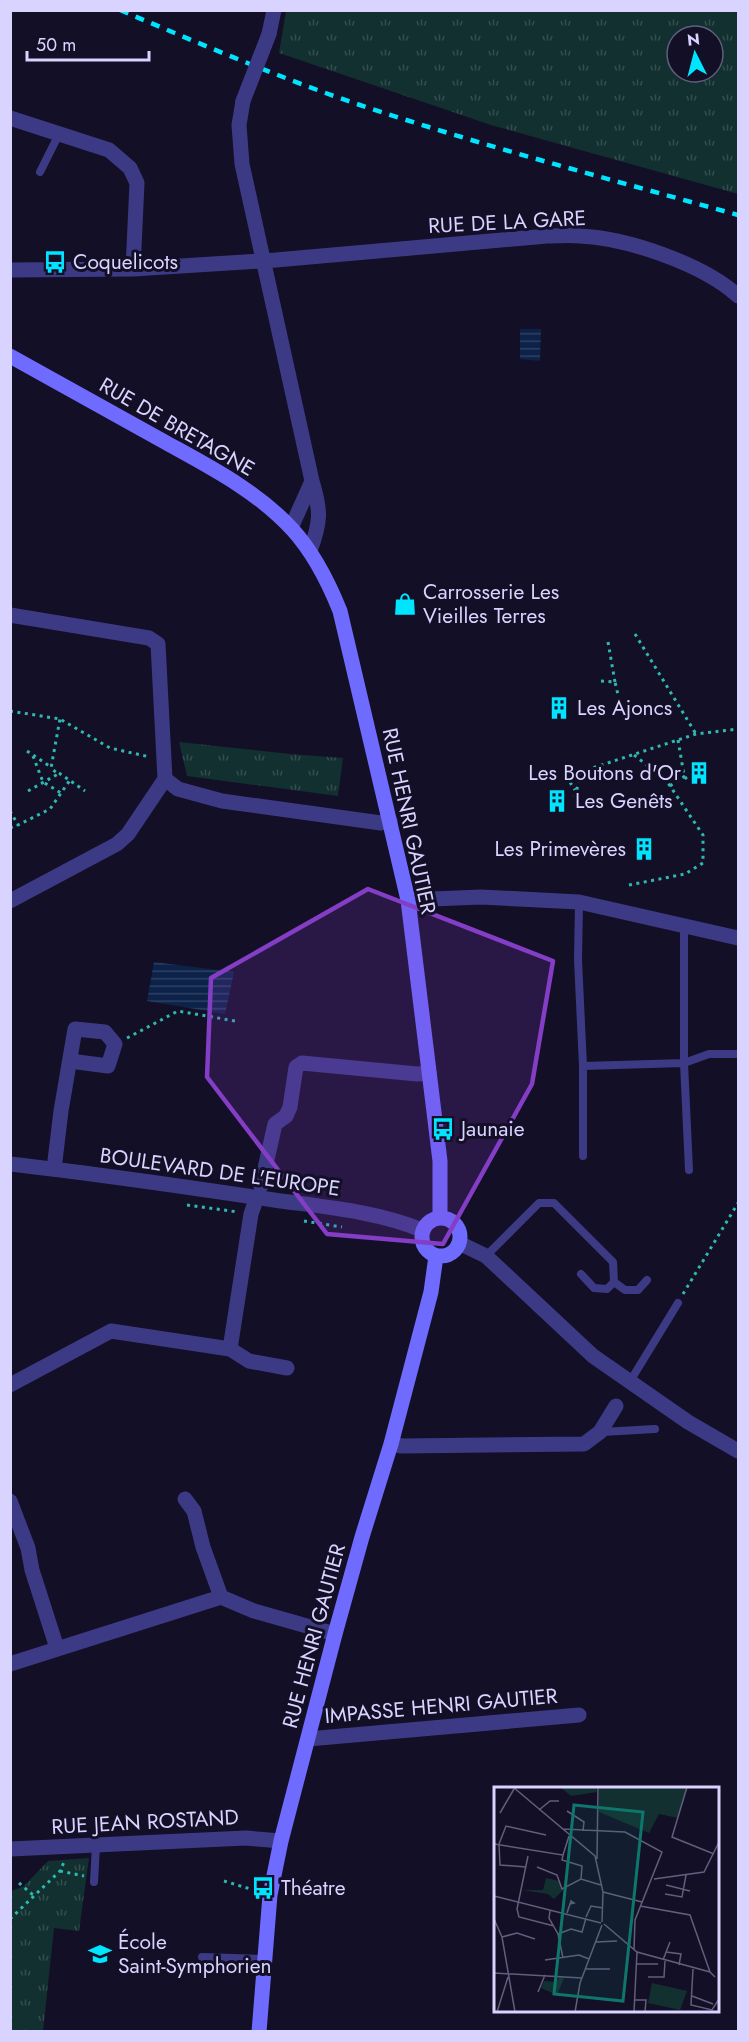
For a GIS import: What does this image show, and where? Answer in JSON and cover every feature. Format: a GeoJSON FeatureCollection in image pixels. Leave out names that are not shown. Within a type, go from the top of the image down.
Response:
{"type":"FeatureCollection","features":[{"type":"Feature","properties":{"kind":"main road","name":"RUE DE BRETAGNE"},"geometry":{"type":"LineString","coordinates":[[10,356],[226,476],[264,503],[291,528],[310,551]]}},
{"type":"Feature","properties":{"kind":"main road","name":"RUE HENRI GAUTIER"},"geometry":{"type":"LineString","coordinates":[[310,551],[328,581],[339,611],[408,900],[440,1161],[440,1217]]}},
{"type":"Feature","properties":{"kind":"main road"},"geometry":{"type":"LineString","coordinates":[[440,1217],[457,1225],[460,1237],[453,1252],[436,1256],[430,1253],[422,1243],[422,1230],[429,1221],[440,1217]]}},
{"type":"Feature","properties":{"kind":"main road","name":"RUE HENRI GAUTIER"},"geometry":{"type":"LineString","coordinates":[[259,2031],[270,1895],[281,1841],[335,1634],[391,1444],[431,1292],[436,1256]]}},
{"type":"Feature","properties":{"kind":"street"},"geometry":{"type":"LineString","coordinates":[[274,10],[269,34],[243,101],[239,125],[242,164],[319,504],[319,527],[310,551]]}},
{"type":"Feature","properties":{"kind":"street"},"geometry":{"type":"LineString","coordinates":[[10,118],[109,150],[130,168],[137,183],[133,268]]}},
{"type":"Feature","properties":{"kind":"street","name":"RUE DE LA GARE"},"geometry":{"type":"LineString","coordinates":[[10,270],[133,268],[264,260],[535,237],[580,236],[612,240],[672,259],[707,274],[738,296]]}},
{"type":"Feature","properties":{"kind":"street"},"geometry":{"type":"LineString","coordinates":[[291,528],[312,481]]}},
{"type":"Feature","properties":{"kind":"street"},"geometry":{"type":"LineString","coordinates":[[10,615],[149,638],[158,644],[165,779],[128,834],[117,844],[10,901]]}},
{"type":"Feature","properties":{"kind":"street"},"geometry":{"type":"LineString","coordinates":[[165,779],[178,789],[222,801],[381,823],[390,821]]}},
{"type":"Feature","properties":{"kind":"street"},"geometry":{"type":"LineString","coordinates":[[408,900],[481,897],[579,902],[738,938]]}},
{"type":"Feature","properties":{"kind":"street"},"geometry":{"type":"LineString","coordinates":[[54,1169],[70,1062],[75,1029],[105,1032],[115,1044],[108,1066],[70,1062]]}},
{"type":"Feature","properties":{"kind":"street"},"geometry":{"type":"LineString","coordinates":[[230,1349],[251,1214],[259,1192],[275,1124],[286,1116],[290,1107],[296,1067],[302,1063],[417,1074],[429,1073]]}},
{"type":"Feature","properties":{"kind":"street","name":"BOULEVARD DE L'EUROPE"},"geometry":{"type":"LineString","coordinates":[[10,1164],[259,1192],[398,1221],[422,1230]]}},
{"type":"Feature","properties":{"kind":"street"},"geometry":{"type":"LineString","coordinates":[[459,1243],[486,1256],[593,1356],[688,1422],[738,1451]]}},
{"type":"Feature","properties":{"kind":"street"},"geometry":{"type":"LineString","coordinates":[[10,1385],[111,1331],[230,1349],[249,1361],[287,1368]]}},
{"type":"Feature","properties":{"kind":"street"},"geometry":{"type":"LineString","coordinates":[[391,1444],[402,1446],[584,1444],[600,1432],[616,1406]]}},
{"type":"Feature","properties":{"kind":"street"},"geometry":{"type":"LineString","coordinates":[[185,1499],[194,1511],[203,1546],[221,1597]]}},
{"type":"Feature","properties":{"kind":"street"},"geometry":{"type":"LineString","coordinates":[[10,1501],[28,1548],[32,1570],[57,1648]]}},
{"type":"Feature","properties":{"kind":"street"},"geometry":{"type":"LineString","coordinates":[[10,1664],[221,1597],[254,1611],[335,1634]]}},
{"type":"Feature","properties":{"kind":"street","name":"IMPASSE HENRI GAUTIER"},"geometry":{"type":"LineString","coordinates":[[308,1739],[579,1714]]}},
{"type":"Feature","properties":{"kind":"street","name":"RUE JEAN ROSTAND"},"geometry":{"type":"LineString","coordinates":[[10,1849],[246,1838],[281,1841]]}},
{"type":"Feature","properties":{"kind":"lane"},"geometry":{"type":"LineString","coordinates":[[40,172],[59,134]]}},
{"type":"Feature","properties":{"kind":"lane"},"geometry":{"type":"LineString","coordinates":[[579,902],[578,960],[583,1066],[583,1156]]}},
{"type":"Feature","properties":{"kind":"lane"},"geometry":{"type":"LineString","coordinates":[[684,926],[684,1064],[689,1170]]}},
{"type":"Feature","properties":{"kind":"lane"},"geometry":{"type":"LineString","coordinates":[[583,1066],[684,1064],[709,1054],[738,1054]]}},
{"type":"Feature","properties":{"kind":"lane"},"geometry":{"type":"LineString","coordinates":[[486,1256],[539,1203],[554,1203],[613,1262],[614,1282],[607,1289],[594,1288],[581,1274]]}},
{"type":"Feature","properties":{"kind":"lane"},"geometry":{"type":"LineString","coordinates":[[614,1282],[625,1290],[638,1290],[647,1280]]}},
{"type":"Feature","properties":{"kind":"lane"},"geometry":{"type":"LineString","coordinates":[[630,1383],[678,1303]]}},
{"type":"Feature","properties":{"kind":"lane"},"geometry":{"type":"LineString","coordinates":[[600,1432],[655,1429]]}},
{"type":"Feature","properties":{"kind":"lane"},"geometry":{"type":"LineString","coordinates":[[91,1879],[95,1868],[96,1845]]}},
{"type":"Feature","properties":{"kind":"lane"},"geometry":{"type":"LineString","coordinates":[[202,1958],[264,1959]]}},
{"type":"Feature","properties":{"kind":"path"},"geometry":{"type":"LineString","coordinates":[[635,634],[696,734]]}},
{"type":"Feature","properties":{"kind":"path"},"geometry":{"type":"LineString","coordinates":[[608,642],[620,703]]}},
{"type":"Feature","properties":{"kind":"path"},"geometry":{"type":"LineString","coordinates":[[601,681],[615,682]]}},
{"type":"Feature","properties":{"kind":"path"},"geometry":{"type":"LineString","coordinates":[[10,711],[60,719],[110,748],[164,760]]}},
{"type":"Feature","properties":{"kind":"path"},"geometry":{"type":"LineString","coordinates":[[51,768],[60,719]]}},
{"type":"Feature","properties":{"kind":"path"},"geometry":{"type":"LineString","coordinates":[[576,790],[566,776],[696,734],[738,729]]}},
{"type":"Feature","properties":{"kind":"path"},"geometry":{"type":"LineString","coordinates":[[670,786],[686,778],[678,740]]}},
{"type":"Feature","properties":{"kind":"path"},"geometry":{"type":"LineString","coordinates":[[27,751],[85,791]]}},
{"type":"Feature","properties":{"kind":"path"},"geometry":{"type":"LineString","coordinates":[[32,754],[43,782],[62,793]]}},
{"type":"Feature","properties":{"kind":"path"},"geometry":{"type":"LineString","coordinates":[[629,885],[686,874],[703,863],[703,835],[666,780],[634,755]]}},
{"type":"Feature","properties":{"kind":"path"},"geometry":{"type":"LineString","coordinates":[[28,790],[58,774],[51,768]]}},
{"type":"Feature","properties":{"kind":"path"},"geometry":{"type":"LineString","coordinates":[[575,798],[581,772]]}},
{"type":"Feature","properties":{"kind":"path"},"geometry":{"type":"LineString","coordinates":[[10,828],[50,809],[70,780]]}},
{"type":"Feature","properties":{"kind":"path"},"geometry":{"type":"LineString","coordinates":[[10,811],[18,825]]}},
{"type":"Feature","properties":{"kind":"path"},"geometry":{"type":"LineString","coordinates":[[115,1044],[178,1011],[235,1021]]}},
{"type":"Feature","properties":{"kind":"path"},"geometry":{"type":"LineString","coordinates":[[678,1303],[738,1203]]}},
{"type":"Feature","properties":{"kind":"path"},"geometry":{"type":"LineString","coordinates":[[187,1205],[251,1214]]}},
{"type":"Feature","properties":{"kind":"path"},"geometry":{"type":"LineString","coordinates":[[10,1919],[60,1871],[70,1846]]}},
{"type":"Feature","properties":{"kind":"path"},"geometry":{"type":"LineString","coordinates":[[60,1871],[91,1879]]}},
{"type":"Feature","properties":{"kind":"path"},"geometry":{"type":"LineString","coordinates":[[224,1881],[270,1895]]}},
{"type":"Feature","properties":{"kind":"path"},"geometry":{"type":"LineString","coordinates":[[20,1883],[33,1895]]}},
{"type":"Feature","properties":{"kind":"highlighted area"},"geometry":{"type":"Polygon","coordinates":[[[368,889],[553,961],[532,1084],[443,1244],[327,1234],[207,1077],[211,978],[368,889]]]}},
{"type":"Feature","properties":{"kind":"green space"},"geometry":{"type":"Polygon","coordinates":[[[286,11],[738,11],[738,194],[491,125],[279,53],[286,11]]]}},
{"type":"Feature","properties":{"kind":"green space"},"geometry":{"type":"Polygon","coordinates":[[[179,742],[343,758],[338,796],[187,776],[179,742]]]}},
{"type":"Feature","properties":{"kind":"green space"},"geometry":{"type":"Polygon","coordinates":[[[89,1858],[79,1931],[54,1928],[43,2031],[11,2031],[11,1891],[24,1886],[48,1861],[89,1858]]]}},
{"type":"Feature","properties":{"kind":"water"},"geometry":{"type":"Polygon","coordinates":[[[520,329],[541,329],[540,361],[520,359],[520,329]]]}},
{"type":"Feature","properties":{"kind":"water"},"geometry":{"type":"Polygon","coordinates":[[[154,962],[234,972],[225,1014],[147,1001],[154,962]]]}},
{"type":"Feature","properties":{"kind":"railway"},"geometry":{"type":"LineString","coordinates":[[120,10],[322,92],[399,118],[738,215]]}},
{"type":"Feature","properties":{"kind":"place","name":"Coquelicots"},"geometry":{"type":"Point","coordinates":[55,262]}},
{"type":"Feature","properties":{"kind":"place","name":"Carrosserie Les Vieilles Terres"},"geometry":{"type":"Point","coordinates":[405,604]}},
{"type":"Feature","properties":{"kind":"place","name":"Les Ajoncs"},"geometry":{"type":"Point","coordinates":[559,708]}},
{"type":"Feature","properties":{"kind":"place","name":"Les Boutons d'Or"},"geometry":{"type":"Point","coordinates":[699,773]}},
{"type":"Feature","properties":{"kind":"place","name":"Les Genêts"},"geometry":{"type":"Point","coordinates":[557,801]}},
{"type":"Feature","properties":{"kind":"place","name":"Les Primevères"},"geometry":{"type":"Point","coordinates":[644,849]}},
{"type":"Feature","properties":{"kind":"place","name":"Jaunaie"},"geometry":{"type":"Point","coordinates":[443,1129]}},
{"type":"Feature","properties":{"kind":"place","name":"Théatre"},"geometry":{"type":"Point","coordinates":[263,1888]}},
{"type":"Feature","properties":{"kind":"place","name":"École Saint-Symphorien"},"geometry":{"type":"Point","coordinates":[100,1954]}}]}
